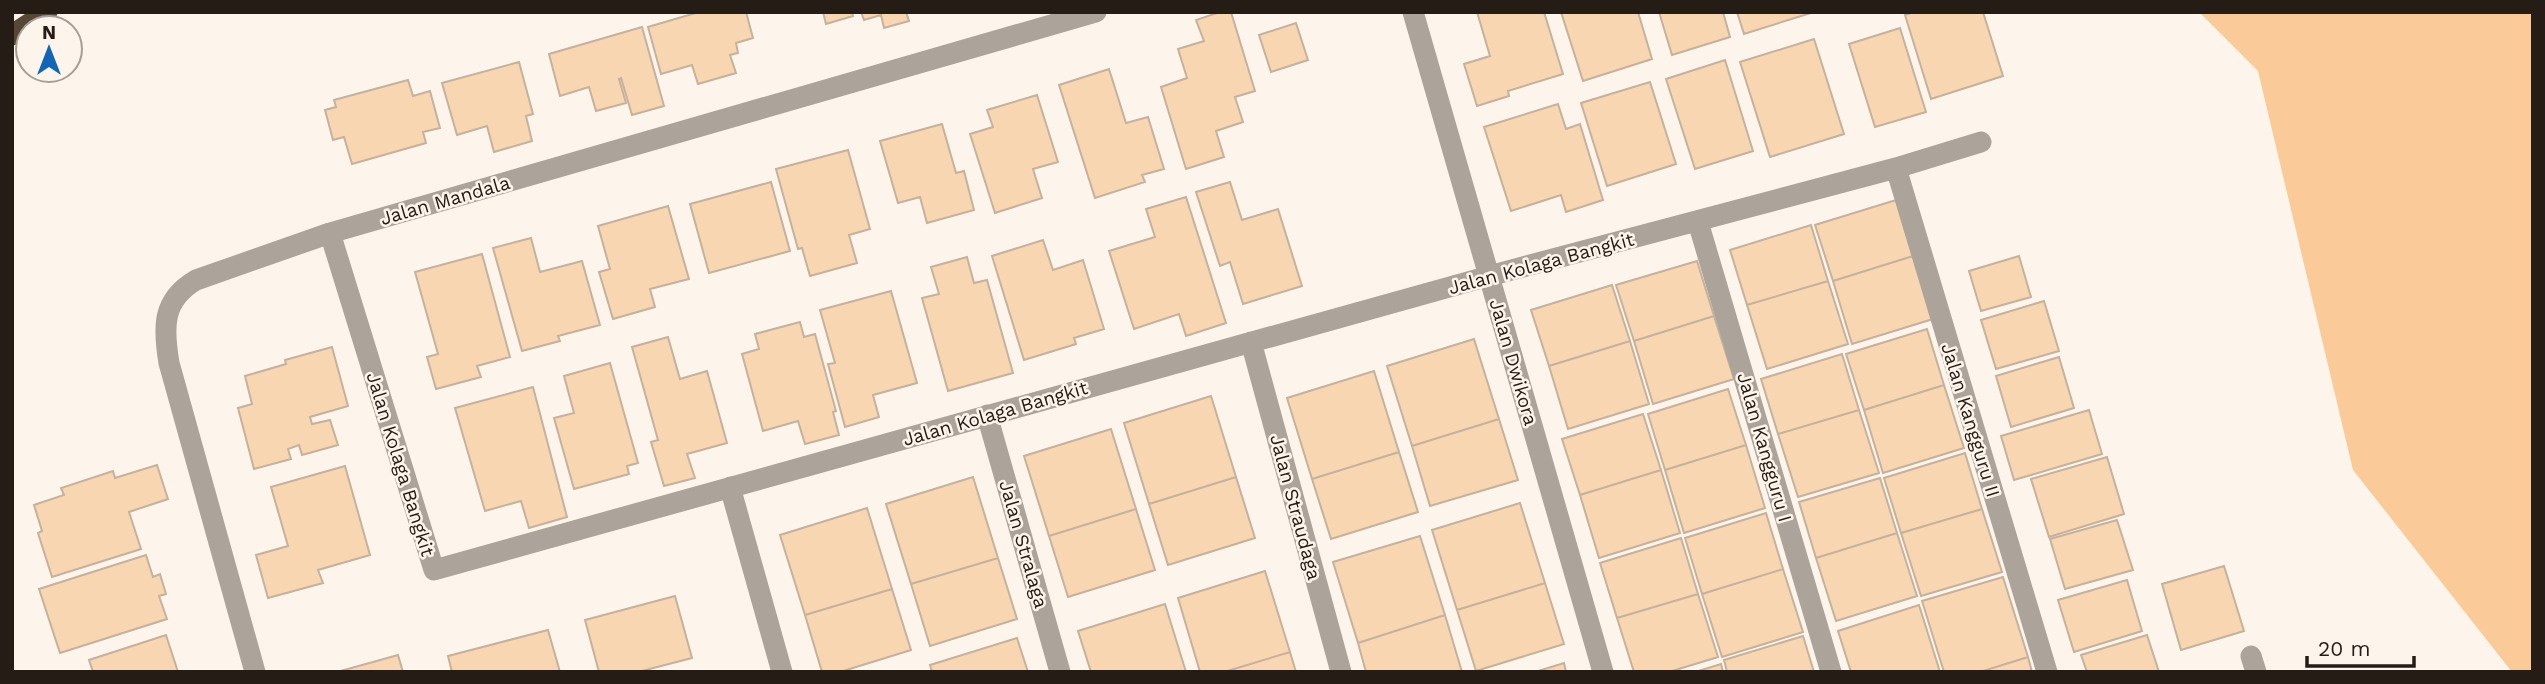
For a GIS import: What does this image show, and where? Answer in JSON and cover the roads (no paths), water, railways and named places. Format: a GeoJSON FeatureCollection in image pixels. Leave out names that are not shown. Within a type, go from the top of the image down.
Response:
{"type":"FeatureCollection","features":[{"type":"Feature","properties":{"kind":"highway"},"geometry":{"type":"LineString","coordinates":[[12,35],[47,12]]}},
{"type":"Feature","properties":{"kind":"street","name":"Jalan Mandala"},"geometry":{"type":"LineString","coordinates":[[255,672],[169,363],[166,323],[172,302],[181,289],[197,280],[330,233],[1096,12]]}},
{"type":"Feature","properties":{"kind":"street","name":"Jalan Dwikora"},"geometry":{"type":"LineString","coordinates":[[1413,12],[1603,672]]}},
{"type":"Feature","properties":{"kind":"street","name":"Jalan Kolaga Bangkit"},"geometry":{"type":"LineString","coordinates":[[330,233],[434,569],[1489,276],[1896,168],[1981,142]]}},
{"type":"Feature","properties":{"kind":"street","name":"Jalan Kangguru II"},"geometry":{"type":"LineString","coordinates":[[1896,168],[2047,672]]}},
{"type":"Feature","properties":{"kind":"street","name":"Jalan Kangguru I"},"geometry":{"type":"LineString","coordinates":[[1698,222],[1831,672]]}},
{"type":"Feature","properties":{"kind":"street","name":"Jalan Straudaga"},"geometry":{"type":"LineString","coordinates":[[1251,342],[1341,672]]}},
{"type":"Feature","properties":{"kind":"street","name":"Jalan Stralaga"},"geometry":{"type":"LineString","coordinates":[[988,415],[1060,672]]}},
{"type":"Feature","properties":{"kind":"street"},"geometry":{"type":"LineString","coordinates":[[730,487],[782,672]]}}]}
